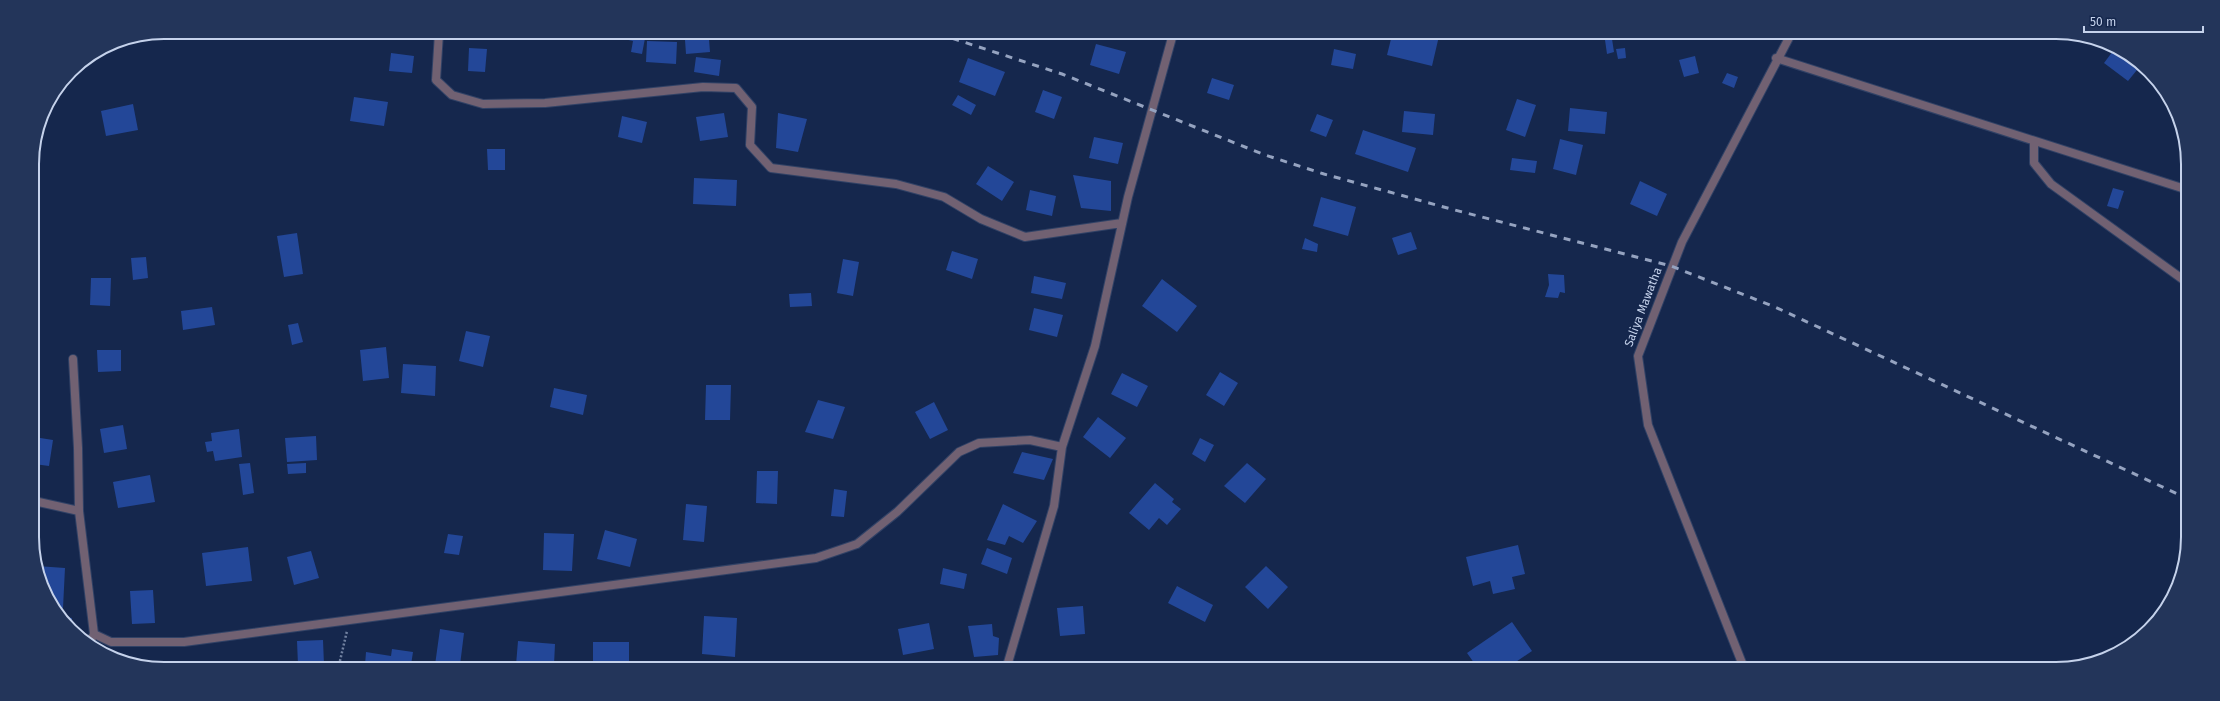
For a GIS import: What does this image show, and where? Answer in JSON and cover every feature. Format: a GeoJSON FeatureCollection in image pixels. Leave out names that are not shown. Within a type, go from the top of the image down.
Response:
{"type":"FeatureCollection","features":[{"type":"Feature","properties":{"kind":"street"},"geometry":{"type":"LineString","coordinates":[[439,39],[436,80],[452,94],[483,104],[545,103],[703,87],[736,88],[752,107],[750,145],[771,168],[896,184],[944,197],[981,219],[1025,237],[1122,223]]}},
{"type":"Feature","properties":{"kind":"street"},"geometry":{"type":"LineString","coordinates":[[1008,662],[1054,506],[1062,447],[1095,346],[1122,223],[1151,108],[1172,39]]}},
{"type":"Feature","properties":{"kind":"street","name":"Saliya Mawatha"},"geometry":{"type":"LineString","coordinates":[[1742,662],[1648,426],[1638,356],[1682,242],[1776,58],[1788,39]]}},
{"type":"Feature","properties":{"kind":"street"},"geometry":{"type":"LineString","coordinates":[[1776,58],[2181,188]]}},
{"type":"Feature","properties":{"kind":"street"},"geometry":{"type":"LineString","coordinates":[[2034,141],[2034,163],[2050,184],[2181,278]]}},
{"type":"Feature","properties":{"kind":"street"},"geometry":{"type":"LineString","coordinates":[[73,359],[78,448],[79,512],[92,638],[111,642],[184,642],[816,558],[857,544],[897,512],[959,452],[979,443],[1030,440],[1062,447]]}},
{"type":"Feature","properties":{"kind":"street"},"geometry":{"type":"LineString","coordinates":[[39,502],[79,512]]}},
{"type":"Feature","properties":{"kind":"path"},"geometry":{"type":"LineString","coordinates":[[340,662],[349,621]]}},
{"type":"Feature","properties":{"kind":"building"},"geometry":{"type":"Polygon","coordinates":[[[624,39],[645,39],[642,54],[631,52],[633,41],[624,39]]]}},
{"type":"Feature","properties":{"kind":"building"},"geometry":{"type":"Polygon","coordinates":[[[709,39],[710,52],[686,54],[685,40],[709,39]]]}},
{"type":"Feature","properties":{"kind":"building"},"geometry":{"type":"Polygon","coordinates":[[[1391,39],[1438,39],[1432,66],[1387,55],[1391,39]]]}},
{"type":"Feature","properties":{"kind":"building"},"geometry":{"type":"Polygon","coordinates":[[[1612,39],[1614,52],[1607,54],[1605,40],[1612,39]]]}},
{"type":"Feature","properties":{"kind":"building"},"geometry":{"type":"Polygon","coordinates":[[[647,41],[677,42],[676,64],[646,62],[647,41]]]}},
{"type":"Feature","properties":{"kind":"building"},"geometry":{"type":"Polygon","coordinates":[[[1096,44],[1126,52],[1119,74],[1090,65],[1096,44]]]}},
{"type":"Feature","properties":{"kind":"building"},"geometry":{"type":"Polygon","coordinates":[[[469,48],[487,49],[485,72],[468,71],[469,48]]]}},
{"type":"Feature","properties":{"kind":"building"},"geometry":{"type":"Polygon","coordinates":[[[1625,48],[1626,58],[1618,59],[1616,49],[1625,48]]]}},
{"type":"Feature","properties":{"kind":"building"},"geometry":{"type":"Polygon","coordinates":[[[1334,49],[1356,54],[1353,69],[1331,65],[1334,49]]]}},
{"type":"Feature","properties":{"kind":"building"},"geometry":{"type":"Polygon","coordinates":[[[2112,52],[2138,69],[2128,81],[2104,63],[2112,52]]]}},
{"type":"Feature","properties":{"kind":"building"},"geometry":{"type":"Polygon","coordinates":[[[391,53],[414,56],[412,73],[389,71],[391,53]]]}},
{"type":"Feature","properties":{"kind":"building"},"geometry":{"type":"Polygon","coordinates":[[[1695,56],[1699,73],[1684,77],[1679,60],[1695,56]]]}},
{"type":"Feature","properties":{"kind":"building"},"geometry":{"type":"Polygon","coordinates":[[[696,57],[721,60],[719,76],[694,72],[696,57]]]}},
{"type":"Feature","properties":{"kind":"building"},"geometry":{"type":"Polygon","coordinates":[[[968,58],[1005,72],[995,96],[959,82],[968,58]]]}},
{"type":"Feature","properties":{"kind":"building"},"geometry":{"type":"Polygon","coordinates":[[[1727,73],[1738,77],[1734,88],[1722,83],[1727,73]]]}},
{"type":"Feature","properties":{"kind":"building"},"geometry":{"type":"Polygon","coordinates":[[[1212,78],[1234,85],[1229,100],[1207,93],[1212,78]]]}},
{"type":"Feature","properties":{"kind":"building"},"geometry":{"type":"Polygon","coordinates":[[[1043,90],[1062,97],[1054,119],[1035,112],[1043,90]]]}},
{"type":"Feature","properties":{"kind":"building"},"geometry":{"type":"Polygon","coordinates":[[[958,95],[976,105],[971,115],[952,105],[958,95]]]}},
{"type":"Feature","properties":{"kind":"building"},"geometry":{"type":"Polygon","coordinates":[[[354,97],[388,102],[384,126],[350,121],[354,97]]]}},
{"type":"Feature","properties":{"kind":"building"},"geometry":{"type":"Polygon","coordinates":[[[1517,99],[1536,105],[1525,137],[1506,130],[1517,99]]]}},
{"type":"Feature","properties":{"kind":"building"},"geometry":{"type":"Polygon","coordinates":[[[133,104],[138,130],[106,136],[101,111],[133,104]]]}},
{"type":"Feature","properties":{"kind":"building"},"geometry":{"type":"Polygon","coordinates":[[[1570,108],[1607,112],[1605,134],[1568,131],[1570,108]]]}},
{"type":"Feature","properties":{"kind":"building"},"geometry":{"type":"Polygon","coordinates":[[[1404,111],[1435,114],[1433,135],[1402,132],[1404,111]]]}},
{"type":"Feature","properties":{"kind":"building"},"geometry":{"type":"Polygon","coordinates":[[[724,113],[728,137],[700,141],[696,117],[724,113]]]}},
{"type":"Feature","properties":{"kind":"building"},"geometry":{"type":"Polygon","coordinates":[[[778,113],[807,119],[798,152],[776,148],[778,113]]]}},
{"type":"Feature","properties":{"kind":"building"},"geometry":{"type":"Polygon","coordinates":[[[1317,114],[1333,120],[1326,137],[1310,131],[1317,114]]]}},
{"type":"Feature","properties":{"kind":"building"},"geometry":{"type":"Polygon","coordinates":[[[622,116],[647,122],[642,143],[618,137],[622,116]]]}},
{"type":"Feature","properties":{"kind":"building"},"geometry":{"type":"Polygon","coordinates":[[[1363,130],[1416,148],[1408,172],[1355,154],[1363,130]]]}},
{"type":"Feature","properties":{"kind":"building"},"geometry":{"type":"Polygon","coordinates":[[[1094,137],[1123,143],[1118,164],[1089,158],[1094,137]]]}},
{"type":"Feature","properties":{"kind":"building"},"geometry":{"type":"Polygon","coordinates":[[[1560,139],[1583,145],[1576,175],[1553,169],[1560,139]]]}},
{"type":"Feature","properties":{"kind":"building"},"geometry":{"type":"Polygon","coordinates":[[[487,149],[505,149],[505,170],[488,170],[487,149]]]}},
{"type":"Feature","properties":{"kind":"building"},"geometry":{"type":"Polygon","coordinates":[[[1512,158],[1537,161],[1535,173],[1510,170],[1512,158]]]}},
{"type":"Feature","properties":{"kind":"building"},"geometry":{"type":"Polygon","coordinates":[[[988,166],[1014,182],[1002,201],[976,184],[988,166]]]}},
{"type":"Feature","properties":{"kind":"building"},"geometry":{"type":"Polygon","coordinates":[[[1073,175],[1111,181],[1111,211],[1081,208],[1073,175]]]}},
{"type":"Feature","properties":{"kind":"building"},"geometry":{"type":"Polygon","coordinates":[[[694,178],[737,180],[736,206],[693,204],[694,178]]]}},
{"type":"Feature","properties":{"kind":"building"},"geometry":{"type":"Polygon","coordinates":[[[1640,181],[1667,194],[1657,216],[1630,204],[1640,181]]]}},
{"type":"Feature","properties":{"kind":"building"},"geometry":{"type":"Polygon","coordinates":[[[2113,188],[2124,191],[2118,209],[2107,206],[2113,188]]]}},
{"type":"Feature","properties":{"kind":"building"},"geometry":{"type":"Polygon","coordinates":[[[1030,190],[1056,196],[1052,216],[1026,210],[1030,190]]]}},
{"type":"Feature","properties":{"kind":"building"},"geometry":{"type":"Polygon","coordinates":[[[1321,197],[1356,207],[1348,236],[1313,226],[1321,197]]]}},
{"type":"Feature","properties":{"kind":"building"},"geometry":{"type":"Polygon","coordinates":[[[1411,232],[1417,249],[1398,255],[1392,238],[1411,232]]]}},
{"type":"Feature","properties":{"kind":"building"},"geometry":{"type":"Polygon","coordinates":[[[297,233],[303,274],[284,277],[277,236],[297,233]]]}},
{"type":"Feature","properties":{"kind":"building"},"geometry":{"type":"Polygon","coordinates":[[[1305,238],[1318,244],[1317,252],[1302,249],[1305,238]]]}},
{"type":"Feature","properties":{"kind":"building"},"geometry":{"type":"Polygon","coordinates":[[[952,251],[978,259],[972,279],[946,270],[952,251]]]}},
{"type":"Feature","properties":{"kind":"building"},"geometry":{"type":"Polygon","coordinates":[[[146,257],[148,278],[133,280],[131,258],[146,257]]]}},
{"type":"Feature","properties":{"kind":"building"},"geometry":{"type":"Polygon","coordinates":[[[843,259],[859,262],[853,296],[837,293],[843,259]]]}},
{"type":"Feature","properties":{"kind":"building"},"geometry":{"type":"Polygon","coordinates":[[[1548,274],[1564,275],[1565,293],[1560,292],[1558,298],[1545,297],[1549,285],[1548,274]]]}},
{"type":"Feature","properties":{"kind":"building"},"geometry":{"type":"Polygon","coordinates":[[[1034,276],[1066,283],[1062,299],[1031,293],[1034,276]]]}},
{"type":"Feature","properties":{"kind":"building"},"geometry":{"type":"Polygon","coordinates":[[[91,278],[111,278],[110,306],[90,305],[91,278]]]}},
{"type":"Feature","properties":{"kind":"building"},"geometry":{"type":"Polygon","coordinates":[[[1162,279],[1197,306],[1177,332],[1142,306],[1162,279]]]}},
{"type":"Feature","properties":{"kind":"building"},"geometry":{"type":"Polygon","coordinates":[[[811,293],[812,306],[790,307],[789,294],[811,293]]]}},
{"type":"Feature","properties":{"kind":"building"},"geometry":{"type":"Polygon","coordinates":[[[212,307],[215,325],[183,330],[181,311],[212,307]]]}},
{"type":"Feature","properties":{"kind":"building"},"geometry":{"type":"Polygon","coordinates":[[[1034,308],[1063,315],[1057,337],[1029,330],[1034,308]]]}},
{"type":"Feature","properties":{"kind":"building"},"geometry":{"type":"Polygon","coordinates":[[[298,323],[303,342],[292,345],[288,325],[298,323]]]}},
{"type":"Feature","properties":{"kind":"building"},"geometry":{"type":"Polygon","coordinates":[[[466,331],[490,336],[483,367],[459,361],[466,331]]]}},
{"type":"Feature","properties":{"kind":"building"},"geometry":{"type":"Polygon","coordinates":[[[386,347],[389,378],[363,381],[360,350],[386,347]]]}},
{"type":"Feature","properties":{"kind":"building"},"geometry":{"type":"Polygon","coordinates":[[[97,350],[121,350],[121,371],[98,372],[97,350]]]}},
{"type":"Feature","properties":{"kind":"building"},"geometry":{"type":"Polygon","coordinates":[[[403,364],[436,366],[435,396],[401,393],[403,364]]]}},
{"type":"Feature","properties":{"kind":"building"},"geometry":{"type":"Polygon","coordinates":[[[1220,372],[1238,383],[1224,406],[1206,395],[1220,372]]]}},
{"type":"Feature","properties":{"kind":"building"},"geometry":{"type":"Polygon","coordinates":[[[1122,373],[1148,386],[1137,407],[1111,394],[1122,373]]]}},
{"type":"Feature","properties":{"kind":"building"},"geometry":{"type":"Polygon","coordinates":[[[706,385],[731,385],[730,420],[705,420],[706,385]]]}},
{"type":"Feature","properties":{"kind":"building"},"geometry":{"type":"Polygon","coordinates":[[[554,388],[587,395],[583,415],[550,407],[554,388]]]}},
{"type":"Feature","properties":{"kind":"building"},"geometry":{"type":"Polygon","coordinates":[[[818,400],[845,407],[833,439],[805,432],[818,400]]]}},
{"type":"Feature","properties":{"kind":"building"},"geometry":{"type":"Polygon","coordinates":[[[934,402],[948,430],[930,439],[915,412],[934,402]]]}},
{"type":"Feature","properties":{"kind":"building"},"geometry":{"type":"Polygon","coordinates":[[[1098,417],[1126,438],[1110,458],[1083,437],[1098,417]]]}},
{"type":"Feature","properties":{"kind":"building"},"geometry":{"type":"Polygon","coordinates":[[[123,425],[127,449],[104,453],[100,429],[123,425]]]}},
{"type":"Feature","properties":{"kind":"building"},"geometry":{"type":"Polygon","coordinates":[[[239,429],[242,457],[215,461],[213,451],[207,452],[205,442],[212,441],[211,433],[239,429]]]}},
{"type":"Feature","properties":{"kind":"building"},"geometry":{"type":"Polygon","coordinates":[[[316,436],[317,460],[287,462],[285,438],[316,436]]]}},
{"type":"Feature","properties":{"kind":"building"},"geometry":{"type":"Polygon","coordinates":[[[39,438],[53,440],[49,466],[39,465],[39,438]]]}},
{"type":"Feature","properties":{"kind":"building"},"geometry":{"type":"Polygon","coordinates":[[[1200,438],[1214,445],[1205,462],[1192,454],[1200,438]]]}},
{"type":"Feature","properties":{"kind":"building"},"geometry":{"type":"Polygon","coordinates":[[[1022,452],[1053,459],[1044,480],[1013,473],[1022,452]]]}},
{"type":"Feature","properties":{"kind":"building"},"geometry":{"type":"Polygon","coordinates":[[[250,463],[254,493],[243,495],[239,464],[250,463]]]}},
{"type":"Feature","properties":{"kind":"building"},"geometry":{"type":"Polygon","coordinates":[[[306,463],[306,473],[288,474],[287,464],[306,463]]]}},
{"type":"Feature","properties":{"kind":"building"},"geometry":{"type":"Polygon","coordinates":[[[1247,463],[1266,479],[1245,503],[1224,486],[1247,463]]]}},
{"type":"Feature","properties":{"kind":"building"},"geometry":{"type":"Polygon","coordinates":[[[757,471],[778,471],[777,504],[756,503],[757,471]]]}},
{"type":"Feature","properties":{"kind":"building"},"geometry":{"type":"Polygon","coordinates":[[[150,475],[155,502],[118,508],[113,482],[150,475]]]}},
{"type":"Feature","properties":{"kind":"building"},"geometry":{"type":"Polygon","coordinates":[[[1155,483],[1174,499],[1172,502],[1181,509],[1167,525],[1159,518],[1149,530],[1129,513],[1155,483]]]}},
{"type":"Feature","properties":{"kind":"building"},"geometry":{"type":"Polygon","coordinates":[[[834,489],[847,491],[844,517],[831,516],[834,489]]]}},
{"type":"Feature","properties":{"kind":"building"},"geometry":{"type":"Polygon","coordinates":[[[686,504],[707,506],[704,542],[683,540],[686,504]]]}},
{"type":"Feature","properties":{"kind":"building"},"geometry":{"type":"Polygon","coordinates":[[[1003,504],[1037,521],[1023,543],[1009,536],[1005,545],[987,540],[1003,504]]]}},
{"type":"Feature","properties":{"kind":"building"},"geometry":{"type":"Polygon","coordinates":[[[605,530],[637,539],[630,567],[597,559],[605,530]]]}},
{"type":"Feature","properties":{"kind":"building"},"geometry":{"type":"Polygon","coordinates":[[[544,533],[574,534],[572,571],[543,570],[544,533]]]}},
{"type":"Feature","properties":{"kind":"building"},"geometry":{"type":"Polygon","coordinates":[[[448,534],[463,536],[459,555],[444,553],[448,534]]]}},
{"type":"Feature","properties":{"kind":"building"},"geometry":{"type":"Polygon","coordinates":[[[1518,545],[1525,574],[1512,577],[1515,589],[1493,594],[1490,581],[1473,586],[1466,557],[1518,545]]]}},
{"type":"Feature","properties":{"kind":"building"},"geometry":{"type":"Polygon","coordinates":[[[248,547],[252,581],[206,586],[202,553],[248,547]]]}},
{"type":"Feature","properties":{"kind":"building"},"geometry":{"type":"Polygon","coordinates":[[[987,548],[1012,558],[1007,574],[981,564],[987,548]]]}},
{"type":"Feature","properties":{"kind":"building"},"geometry":{"type":"Polygon","coordinates":[[[311,551],[319,578],[294,585],[287,557],[311,551]]]}},
{"type":"Feature","properties":{"kind":"building"},"geometry":{"type":"Polygon","coordinates":[[[42,566],[65,568],[63,608],[56,600],[48,585],[42,566]]]}},
{"type":"Feature","properties":{"kind":"building"},"geometry":{"type":"Polygon","coordinates":[[[1266,566],[1288,587],[1268,609],[1245,587],[1266,566]]]}},
{"type":"Feature","properties":{"kind":"building"},"geometry":{"type":"Polygon","coordinates":[[[943,568],[967,574],[964,589],[940,584],[943,568]]]}},
{"type":"Feature","properties":{"kind":"building"},"geometry":{"type":"Polygon","coordinates":[[[1177,586],[1213,605],[1205,622],[1168,603],[1177,586]]]}},
{"type":"Feature","properties":{"kind":"building"},"geometry":{"type":"Polygon","coordinates":[[[153,590],[155,623],[132,624],[130,591],[153,590]]]}},
{"type":"Feature","properties":{"kind":"building"},"geometry":{"type":"Polygon","coordinates":[[[1083,606],[1085,634],[1060,636],[1057,608],[1083,606]]]}},
{"type":"Feature","properties":{"kind":"building"},"geometry":{"type":"Polygon","coordinates":[[[704,616],[737,618],[735,657],[702,654],[704,616]]]}},
{"type":"Feature","properties":{"kind":"building"},"geometry":{"type":"Polygon","coordinates":[[[1512,622],[1532,651],[1516,662],[1473,662],[1467,653],[1512,622]]]}},
{"type":"Feature","properties":{"kind":"building"},"geometry":{"type":"Polygon","coordinates":[[[929,623],[934,649],[903,655],[898,629],[929,623]]]}},
{"type":"Feature","properties":{"kind":"building"},"geometry":{"type":"Polygon","coordinates":[[[992,624],[993,636],[999,638],[998,655],[974,657],[968,626],[992,624]]]}},
{"type":"Feature","properties":{"kind":"building"},"geometry":{"type":"Polygon","coordinates":[[[440,629],[464,633],[460,662],[435,662],[440,629]]]}},
{"type":"Feature","properties":{"kind":"building"},"geometry":{"type":"Polygon","coordinates":[[[323,640],[324,662],[298,662],[297,641],[323,640]]]}},
{"type":"Feature","properties":{"kind":"building"},"geometry":{"type":"Polygon","coordinates":[[[518,641],[555,644],[554,662],[516,662],[518,641]]]}},
{"type":"Feature","properties":{"kind":"building"},"geometry":{"type":"Polygon","coordinates":[[[593,642],[629,642],[629,662],[593,662],[593,642]]]}},
{"type":"Feature","properties":{"kind":"building"},"geometry":{"type":"Polygon","coordinates":[[[392,649],[413,652],[411,662],[365,662],[366,652],[391,656],[392,649]]]}},
{"type":"Feature","properties":{"kind":"railway"},"geometry":{"type":"LineString","coordinates":[[954,39],[1062,74],[1265,155],[1324,174],[1451,209],[1671,266],[1775,307],[2181,496]]}}]}
